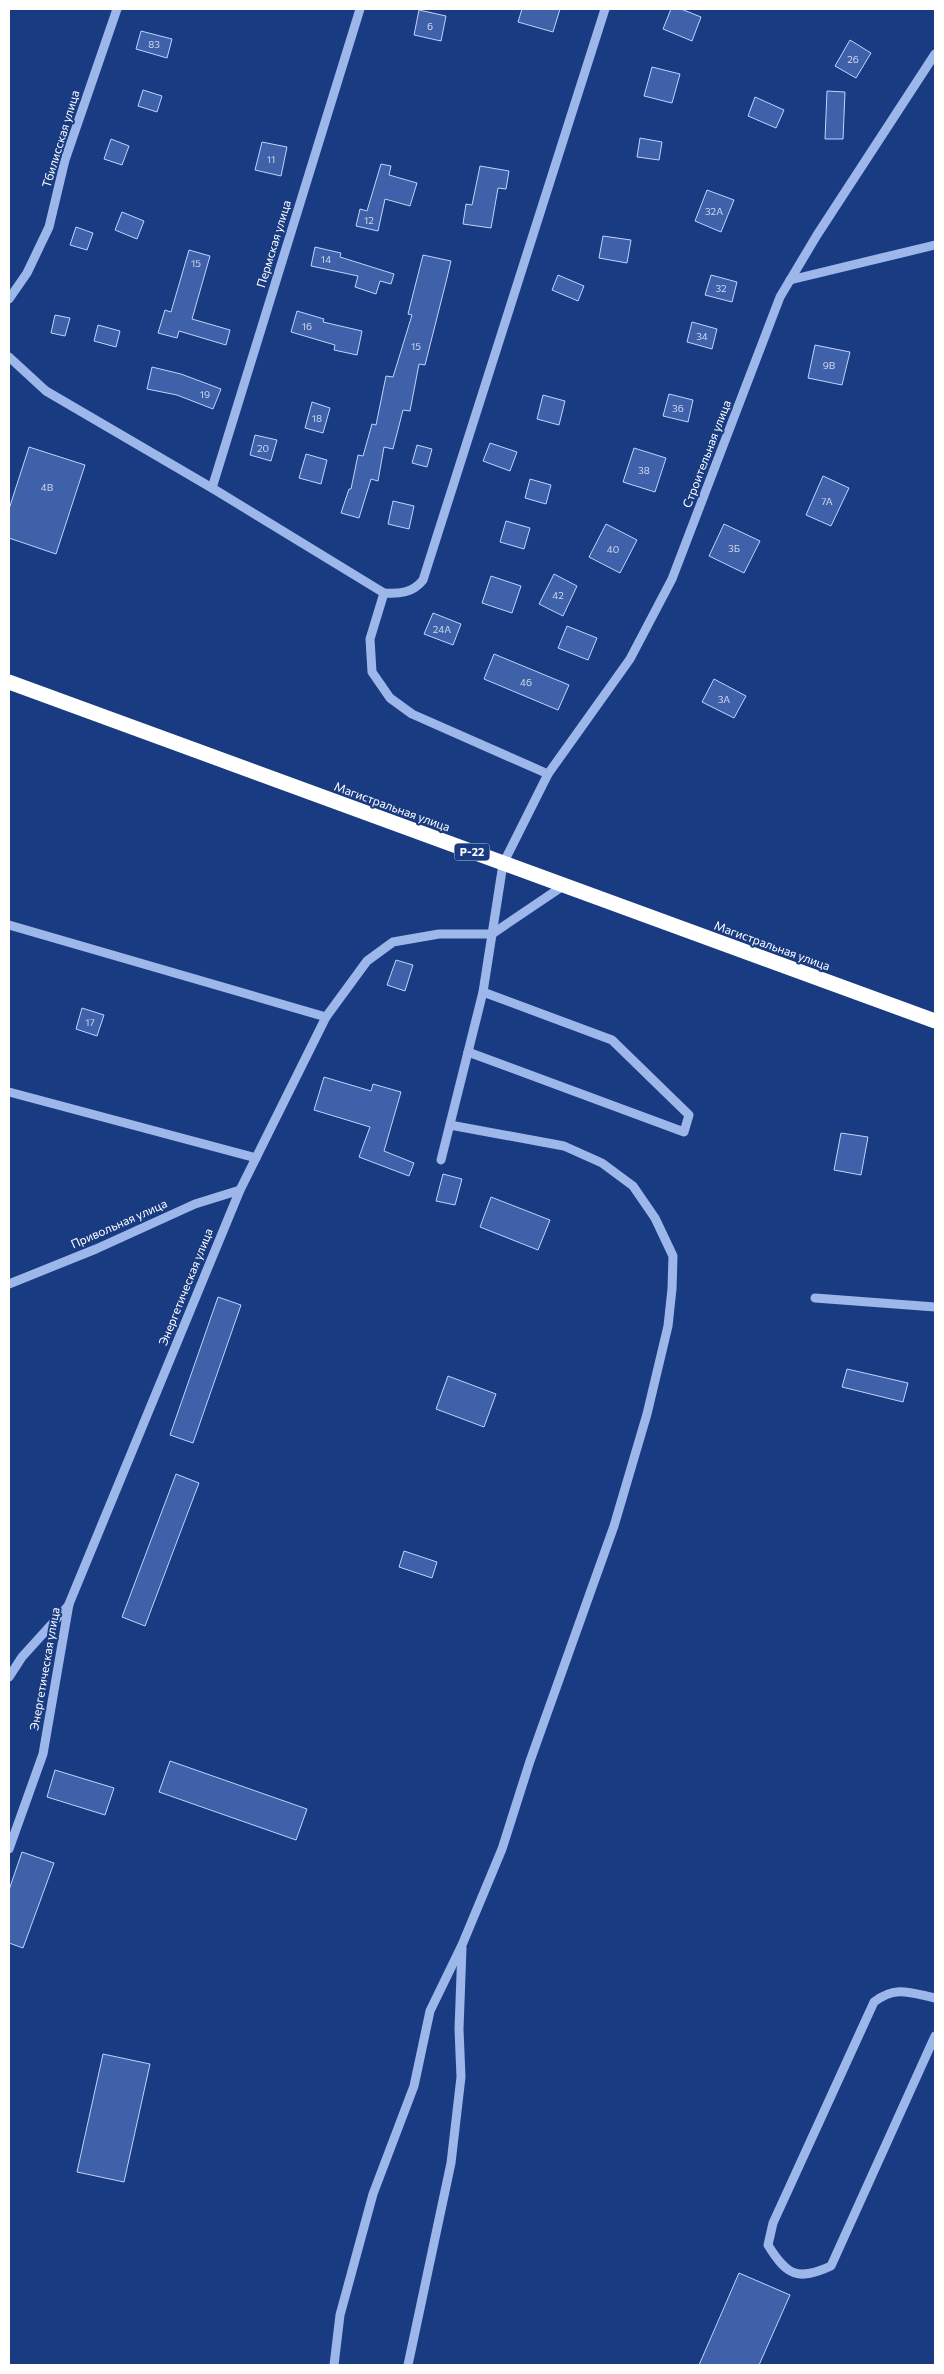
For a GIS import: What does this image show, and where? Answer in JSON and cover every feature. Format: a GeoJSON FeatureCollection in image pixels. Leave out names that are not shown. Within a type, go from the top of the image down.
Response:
{"type":"FeatureCollection","features":[{"type":"Feature","properties":{"kind":"highway","name":"Магистральная улица"},"geometry":{"type":"LineString","coordinates":[[9,682],[563,886],[935,1020]]}},
{"type":"Feature","properties":{"kind":"street","name":"Тбилисская улица"},"geometry":{"type":"LineString","coordinates":[[9,299],[27,274],[49,226],[65,160],[117,9]]}},
{"type":"Feature","properties":{"kind":"street","name":"Пермская улица"},"geometry":{"type":"LineString","coordinates":[[212,488],[360,9]]}},
{"type":"Feature","properties":{"kind":"street"},"geometry":{"type":"LineString","coordinates":[[9,357],[46,391],[212,488],[384,593],[406,592],[417,588],[423,580],[605,9]]}},
{"type":"Feature","properties":{"kind":"street","name":"Строительная улица"},"geometry":{"type":"LineString","coordinates":[[441,1160],[483,992],[503,864],[548,774],[630,660],[672,579],[780,297],[817,235],[935,54]]}},
{"type":"Feature","properties":{"kind":"street"},"geometry":{"type":"LineString","coordinates":[[790,280],[935,245]]}},
{"type":"Feature","properties":{"kind":"street"},"geometry":{"type":"LineString","coordinates":[[384,593],[370,639],[372,672],[390,698],[412,714],[548,774]]}},
{"type":"Feature","properties":{"kind":"street"},"geometry":{"type":"LineString","coordinates":[[492,934],[563,886]]}},
{"type":"Feature","properties":{"kind":"street"},"geometry":{"type":"LineString","coordinates":[[9,925],[326,1017]]}},
{"type":"Feature","properties":{"kind":"street","name":"Энергетическая улица"},"geometry":{"type":"LineString","coordinates":[[9,1849],[43,1754],[69,1604],[240,1190],[326,1017],[367,961],[393,942],[440,934],[492,934]]}},
{"type":"Feature","properties":{"kind":"street"},"geometry":{"type":"LineString","coordinates":[[468,1052],[684,1132],[689,1115],[612,1040],[483,992]]}},
{"type":"Feature","properties":{"kind":"street"},"geometry":{"type":"LineString","coordinates":[[9,1092],[256,1158]]}},
{"type":"Feature","properties":{"kind":"street"},"geometry":{"type":"LineString","coordinates":[[334,2365],[340,2315],[373,2194],[414,2086],[430,2011],[462,1945],[502,1849],[536,1743],[614,1526],[648,1414],[668,1326],[672,1289],[673,1256],[655,1218],[634,1186],[602,1163],[564,1146],[450,1125]]}},
{"type":"Feature","properties":{"kind":"street","name":"Привольная улица"},"geometry":{"type":"LineString","coordinates":[[9,1284],[96,1249],[195,1204],[240,1190]]}},
{"type":"Feature","properties":{"kind":"street"},"geometry":{"type":"LineString","coordinates":[[815,1298],[935,1307]]}},
{"type":"Feature","properties":{"kind":"street"},"geometry":{"type":"LineString","coordinates":[[9,1677],[22,1657],[69,1604]]}},
{"type":"Feature","properties":{"kind":"street"},"geometry":{"type":"LineString","coordinates":[[408,2365],[451,2163],[461,2077],[459,2028],[462,1945]]}},
{"type":"Feature","properties":{"kind":"street"},"geometry":{"type":"LineString","coordinates":[[935,1998],[900,1990],[885,1993],[874,2002],[773,2223],[768,2245],[778,2260],[792,2272],[811,2275],[831,2266],[935,2036]]}},
{"type":"Feature","properties":{"kind":"building"},"geometry":{"type":"Polygon","coordinates":[[[522,9],[560,9],[553,32],[518,22],[522,9]]]}},
{"type":"Feature","properties":{"kind":"building"},"geometry":{"type":"Polygon","coordinates":[[[671,9],[681,9],[701,17],[692,41],[663,29],[671,9]]]}},
{"type":"Feature","properties":{"kind":"building"},"geometry":{"type":"Polygon","coordinates":[[[419,10],[446,16],[441,41],[414,35],[419,10]]]}},
{"type":"Feature","properties":{"kind":"building"},"geometry":{"type":"Polygon","coordinates":[[[141,31],[172,39],[167,58],[136,49],[141,31]]]}},
{"type":"Feature","properties":{"kind":"building"},"geometry":{"type":"Polygon","coordinates":[[[850,40],[871,53],[856,78],[835,66],[850,40]]]}},
{"type":"Feature","properties":{"kind":"building"},"geometry":{"type":"Polygon","coordinates":[[[652,67],[680,74],[672,103],[644,96],[652,67]]]}},
{"type":"Feature","properties":{"kind":"building"},"geometry":{"type":"Polygon","coordinates":[[[143,90],[162,96],[157,112],[138,106],[143,90]]]}},
{"type":"Feature","properties":{"kind":"building"},"geometry":{"type":"Polygon","coordinates":[[[827,91],[845,92],[843,139],[825,139],[827,91]]]}},
{"type":"Feature","properties":{"kind":"building"},"geometry":{"type":"Polygon","coordinates":[[[755,97],[784,110],[776,128],[748,116],[755,97]]]}},
{"type":"Feature","properties":{"kind":"building"},"geometry":{"type":"Polygon","coordinates":[[[640,138],[662,142],[659,160],[637,157],[640,138]]]}},
{"type":"Feature","properties":{"kind":"building"},"geometry":{"type":"Polygon","coordinates":[[[111,139],[129,146],[122,165],[104,159],[111,139]]]}},
{"type":"Feature","properties":{"kind":"building"},"geometry":{"type":"Polygon","coordinates":[[[262,142],[287,147],[281,176],[255,170],[262,142]]]}},
{"type":"Feature","properties":{"kind":"building"},"geometry":{"type":"Polygon","coordinates":[[[381,164],[391,166],[389,175],[417,183],[410,206],[385,199],[378,231],[356,226],[360,209],[367,211],[381,164]]]}},
{"type":"Feature","properties":{"kind":"building"},"geometry":{"type":"Polygon","coordinates":[[[480,166],[509,171],[506,189],[498,188],[491,228],[463,224],[466,204],[472,205],[480,166]]]}},
{"type":"Feature","properties":{"kind":"building"},"geometry":{"type":"Polygon","coordinates":[[[707,190],[734,200],[721,232],[695,221],[707,190]]]}},
{"type":"Feature","properties":{"kind":"building"},"geometry":{"type":"Polygon","coordinates":[[[122,212],[144,221],[137,239],[115,230],[122,212]]]}},
{"type":"Feature","properties":{"kind":"building"},"geometry":{"type":"Polygon","coordinates":[[[76,227],[93,233],[87,250],[70,245],[76,227]]]}},
{"type":"Feature","properties":{"kind":"building"},"geometry":{"type":"Polygon","coordinates":[[[603,236],[631,240],[627,263],[599,258],[603,236]]]}},
{"type":"Feature","properties":{"kind":"building"},"geometry":{"type":"Polygon","coordinates":[[[315,247],[341,253],[340,257],[394,274],[391,284],[380,281],[376,294],[355,287],[358,276],[311,266],[315,247]]]}},
{"type":"Feature","properties":{"kind":"building"},"geometry":{"type":"Polygon","coordinates":[[[189,250],[210,256],[192,319],[230,330],[226,345],[179,331],[177,338],[158,333],[165,310],[171,312],[189,250]]]}},
{"type":"Feature","properties":{"kind":"building"},"geometry":{"type":"Polygon","coordinates":[[[423,255],[451,261],[425,365],[419,364],[410,411],[403,410],[393,449],[384,447],[378,481],[371,479],[359,518],[341,513],[349,489],[351,489],[358,455],[363,456],[372,424],[376,425],[386,376],[393,377],[412,315],[408,314],[423,255]]]}},
{"type":"Feature","properties":{"kind":"building"},"geometry":{"type":"Polygon","coordinates":[[[558,275],[584,286],[578,301],[552,290],[558,275]]]}},
{"type":"Feature","properties":{"kind":"building"},"geometry":{"type":"Polygon","coordinates":[[[711,275],[737,282],[732,302],[705,295],[711,275]]]}},
{"type":"Feature","properties":{"kind":"building"},"geometry":{"type":"Polygon","coordinates":[[[297,311],[324,319],[323,322],[362,331],[357,355],[334,350],[335,345],[291,332],[297,311]]]}},
{"type":"Feature","properties":{"kind":"building"},"geometry":{"type":"Polygon","coordinates":[[[55,315],[70,318],[65,336],[51,333],[55,315]]]}},
{"type":"Feature","properties":{"kind":"building"},"geometry":{"type":"Polygon","coordinates":[[[692,322],[717,329],[712,349],[687,342],[692,322]]]}},
{"type":"Feature","properties":{"kind":"building"},"geometry":{"type":"Polygon","coordinates":[[[98,325],[120,331],[116,347],[94,341],[98,325]]]}},
{"type":"Feature","properties":{"kind":"building"},"geometry":{"type":"Polygon","coordinates":[[[815,345],[850,352],[842,385],[808,378],[815,345]]]}},
{"type":"Feature","properties":{"kind":"building"},"geometry":{"type":"Polygon","coordinates":[[[152,367],[181,374],[221,389],[213,409],[177,395],[147,389],[152,367]]]}},
{"type":"Feature","properties":{"kind":"building"},"geometry":{"type":"Polygon","coordinates":[[[669,394],[693,400],[688,422],[663,416],[669,394]]]}},
{"type":"Feature","properties":{"kind":"building"},"geometry":{"type":"Polygon","coordinates":[[[543,395],[565,401],[559,425],[537,419],[543,395]]]}},
{"type":"Feature","properties":{"kind":"building"},"geometry":{"type":"Polygon","coordinates":[[[312,402],[330,408],[323,433],[305,428],[312,402]]]}},
{"type":"Feature","properties":{"kind":"building"},"geometry":{"type":"Polygon","coordinates":[[[255,435],[277,440],[271,461],[250,455],[255,435]]]}},
{"type":"Feature","properties":{"kind":"building"},"geometry":{"type":"Polygon","coordinates":[[[490,443],[517,452],[510,471],[483,461],[490,443]]]}},
{"type":"Feature","properties":{"kind":"building"},"geometry":{"type":"Polygon","coordinates":[[[417,445],[432,449],[427,467],[412,463],[417,445]]]}},
{"type":"Feature","properties":{"kind":"building"},"geometry":{"type":"Polygon","coordinates":[[[29,447],[85,465],[56,554],[9,538],[9,509],[29,447]]]}},
{"type":"Feature","properties":{"kind":"building"},"geometry":{"type":"Polygon","coordinates":[[[634,448],[666,458],[655,492],[623,482],[634,448]]]}},
{"type":"Feature","properties":{"kind":"building"},"geometry":{"type":"Polygon","coordinates":[[[306,454],[327,460],[321,484],[299,478],[306,454]]]}},
{"type":"Feature","properties":{"kind":"building"},"geometry":{"type":"Polygon","coordinates":[[[823,476],[849,488],[831,526],[806,515],[823,476]]]}},
{"type":"Feature","properties":{"kind":"building"},"geometry":{"type":"Polygon","coordinates":[[[530,479],[551,485],[546,504],[525,498],[530,479]]]}},
{"type":"Feature","properties":{"kind":"building"},"geometry":{"type":"Polygon","coordinates":[[[393,501],[414,506],[409,529],[388,524],[393,501]]]}},
{"type":"Feature","properties":{"kind":"building"},"geometry":{"type":"Polygon","coordinates":[[[506,521],[530,528],[524,549],[500,542],[506,521]]]}},
{"type":"Feature","properties":{"kind":"building"},"geometry":{"type":"Polygon","coordinates":[[[606,524],[637,540],[620,573],[589,557],[606,524]]]}},
{"type":"Feature","properties":{"kind":"building"},"geometry":{"type":"Polygon","coordinates":[[[724,524],[760,541],[744,573],[709,556],[724,524]]]}},
{"type":"Feature","properties":{"kind":"building"},"geometry":{"type":"Polygon","coordinates":[[[554,574],[577,586],[563,616],[539,604],[554,574]]]}},
{"type":"Feature","properties":{"kind":"building"},"geometry":{"type":"Polygon","coordinates":[[[491,576],[521,586],[512,613],[482,603],[491,576]]]}},
{"type":"Feature","properties":{"kind":"building"},"geometry":{"type":"Polygon","coordinates":[[[433,613],[461,624],[453,645],[424,634],[433,613]]]}},
{"type":"Feature","properties":{"kind":"building"},"geometry":{"type":"Polygon","coordinates":[[[567,626],[597,638],[588,660],[558,648],[567,626]]]}},
{"type":"Feature","properties":{"kind":"building"},"geometry":{"type":"Polygon","coordinates":[[[494,654],[569,685],[558,710],[484,679],[494,654]]]}},
{"type":"Feature","properties":{"kind":"building"},"geometry":{"type":"Polygon","coordinates":[[[714,679],[746,696],[734,718],[702,702],[714,679]]]}},
{"type":"Feature","properties":{"kind":"building"},"geometry":{"type":"Polygon","coordinates":[[[396,960],[413,965],[405,991],[387,985],[396,960]]]}},
{"type":"Feature","properties":{"kind":"building"},"geometry":{"type":"Polygon","coordinates":[[[82,1008],[104,1015],[97,1036],[76,1029],[82,1008]]]}},
{"type":"Feature","properties":{"kind":"building"},"geometry":{"type":"Polygon","coordinates":[[[324,1077],[371,1091],[373,1084],[401,1092],[384,1151],[414,1163],[409,1176],[359,1157],[370,1127],[314,1110],[324,1077]]]}},
{"type":"Feature","properties":{"kind":"building"},"geometry":{"type":"Polygon","coordinates":[[[841,1133],[868,1137],[861,1175],[834,1170],[841,1133]]]}},
{"type":"Feature","properties":{"kind":"building"},"geometry":{"type":"Polygon","coordinates":[[[443,1174],[462,1179],[455,1205],[436,1201],[443,1174]]]}},
{"type":"Feature","properties":{"kind":"building"},"geometry":{"type":"Polygon","coordinates":[[[491,1197],[550,1220],[538,1250],[480,1227],[491,1197]]]}},
{"type":"Feature","properties":{"kind":"building"},"geometry":{"type":"Polygon","coordinates":[[[218,1297],[241,1305],[193,1443],[170,1435],[218,1297]]]}},
{"type":"Feature","properties":{"kind":"building"},"geometry":{"type":"Polygon","coordinates":[[[847,1369],[908,1383],[903,1402],[842,1387],[847,1369]]]}},
{"type":"Feature","properties":{"kind":"building"},"geometry":{"type":"Polygon","coordinates":[[[448,1376],[496,1394],[484,1427],[436,1409],[448,1376]]]}},
{"type":"Feature","properties":{"kind":"building"},"geometry":{"type":"Polygon","coordinates":[[[176,1474],[199,1483],[145,1626],[122,1617],[176,1474]]]}},
{"type":"Feature","properties":{"kind":"building"},"geometry":{"type":"Polygon","coordinates":[[[404,1551],[437,1562],[432,1578],[399,1567],[404,1551]]]}},
{"type":"Feature","properties":{"kind":"building"},"geometry":{"type":"Polygon","coordinates":[[[170,1761],[307,1809],[296,1840],[159,1792],[170,1761]]]}},
{"type":"Feature","properties":{"kind":"building"},"geometry":{"type":"Polygon","coordinates":[[[55,1770],[114,1788],[105,1815],[47,1797],[55,1770]]]}},
{"type":"Feature","properties":{"kind":"building"},"geometry":{"type":"Polygon","coordinates":[[[22,1852],[54,1863],[23,1948],[9,1943],[9,1890],[22,1852]]]}},
{"type":"Feature","properties":{"kind":"building"},"geometry":{"type":"Polygon","coordinates":[[[103,2054],[150,2064],[124,2182],[77,2172],[103,2054]]]}},
{"type":"Feature","properties":{"kind":"building"},"geometry":{"type":"Polygon","coordinates":[[[739,2273],[790,2295],[759,2365],[699,2365],[739,2273]]]}}]}
